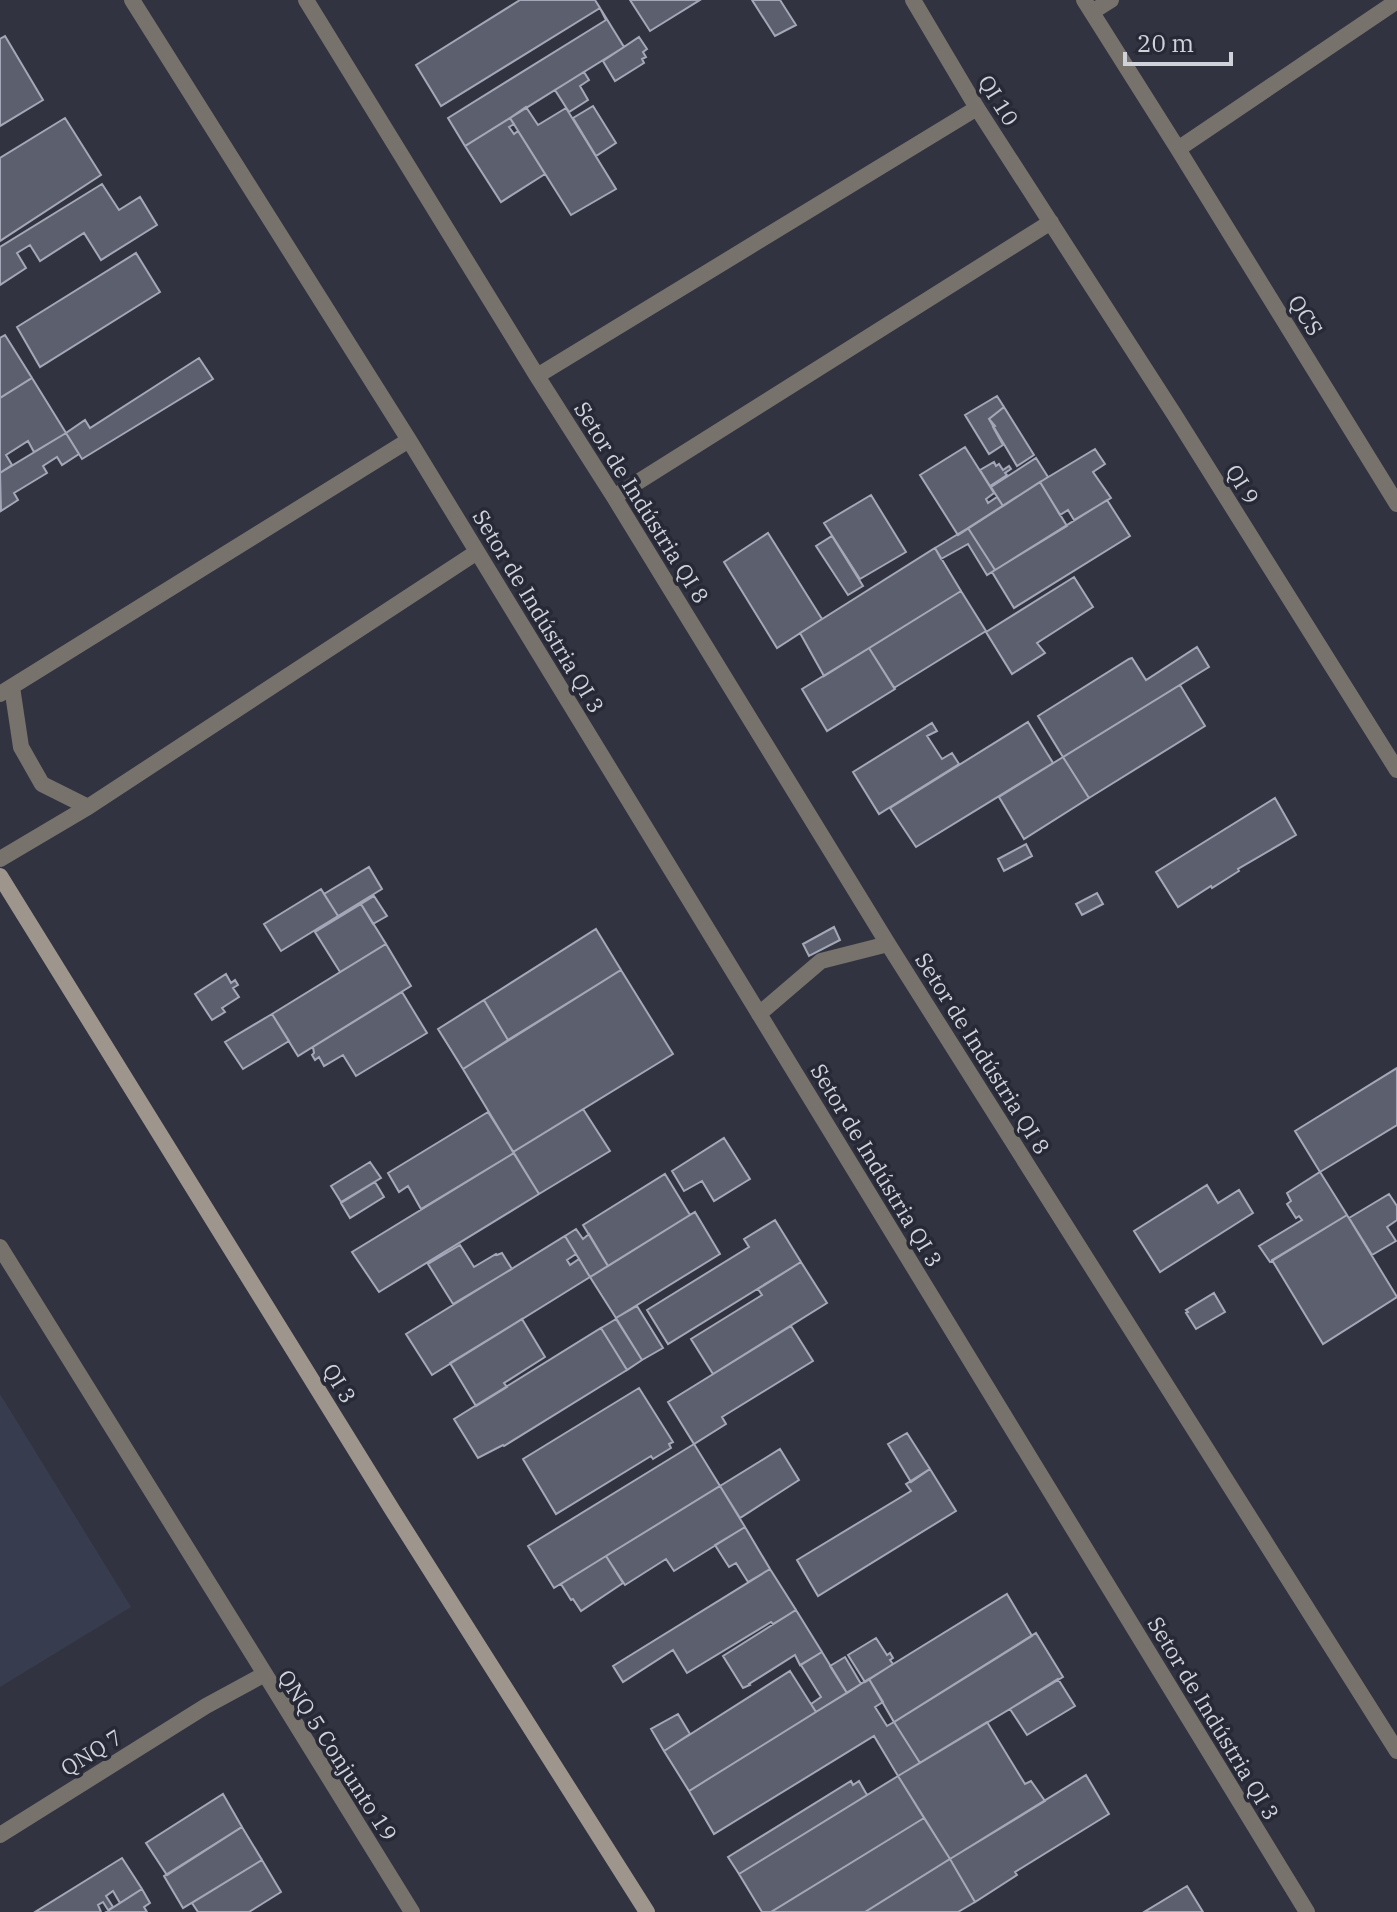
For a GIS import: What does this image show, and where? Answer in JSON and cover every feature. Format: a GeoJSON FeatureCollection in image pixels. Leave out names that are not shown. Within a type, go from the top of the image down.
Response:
{"type":"FeatureCollection","features":[{"type":"Feature","properties":{"kind":"street","name":"Setor de Indústria QI 3"},"geometry":{"type":"LineString","coordinates":[[132,0],[409,440],[1307,1912]]}},
{"type":"Feature","properties":{"kind":"street","name":"Setor de Indústria QI 8"},"geometry":{"type":"LineString","coordinates":[[306,0],[888,944],[1397,1751]]}},
{"type":"Feature","properties":{"kind":"street","name":"QI 10"},"geometry":{"type":"LineString","coordinates":[[913,0],[977,108],[1051,222]]}},
{"type":"Feature","properties":{"kind":"street"},"geometry":{"type":"LineString","coordinates":[[1088,6],[1111,0]]}},
{"type":"Feature","properties":{"kind":"street"},"geometry":{"type":"LineString","coordinates":[[1178,149],[1397,1]]}},
{"type":"Feature","properties":{"kind":"street","name":"QCS"},"geometry":{"type":"LineString","coordinates":[[1088,6],[1397,504]]}},
{"type":"Feature","properties":{"kind":"street"},"geometry":{"type":"LineString","coordinates":[[537,376],[977,108]]}},
{"type":"Feature","properties":{"kind":"street"},"geometry":{"type":"LineString","coordinates":[[614,497],[1051,222]]}},
{"type":"Feature","properties":{"kind":"street","name":"QI 9"},"geometry":{"type":"LineString","coordinates":[[1051,222],[1397,770]]}},
{"type":"Feature","properties":{"kind":"street"},"geometry":{"type":"LineString","coordinates":[[88,807],[42,784],[21,747],[6,690],[409,440]]}},
{"type":"Feature","properties":{"kind":"street"},"geometry":{"type":"LineString","coordinates":[[0,859],[88,807],[477,552]]}},
{"type":"Feature","properties":{"kind":"street","name":"QI 3"},"geometry":{"type":"LineString","coordinates":[[0,876],[647,1912]]}},
{"type":"Feature","properties":{"kind":"street"},"geometry":{"type":"LineString","coordinates":[[759,1014],[821,961],[888,944]]}},
{"type":"Feature","properties":{"kind":"street"},"geometry":{"type":"LineString","coordinates":[[0,1247],[265,1674]]}},
{"type":"Feature","properties":{"kind":"street","name":"QNQ 5 Conjunto 19"},"geometry":{"type":"LineString","coordinates":[[206,1706],[265,1674],[412,1912]]}},
{"type":"Feature","properties":{"kind":"street","name":"QNQ 7"},"geometry":{"type":"LineString","coordinates":[[0,1835],[206,1706]]}},
{"type":"Feature","properties":{"kind":"shaded area"},"geometry":{"type":"Polygon","coordinates":[[[0,1394],[131,1607],[0,1687],[0,1394]]]}},
{"type":"Feature","properties":{"kind":"building"},"geometry":{"type":"Polygon","coordinates":[[[520,0],[595,0],[600,8],[441,106],[416,65],[520,0]]]}},
{"type":"Feature","properties":{"kind":"building"},"geometry":{"type":"Polygon","coordinates":[[[630,0],[700,0],[650,31],[630,0]]]}},
{"type":"Feature","properties":{"kind":"building"},"geometry":{"type":"Polygon","coordinates":[[[752,0],[780,0],[796,25],[775,36],[752,0]]]}},
{"type":"Feature","properties":{"kind":"building"},"geometry":{"type":"Polygon","coordinates":[[[600,8],[624,47],[465,146],[448,118],[606,20],[600,8]]]}},
{"type":"Feature","properties":{"kind":"building"},"geometry":{"type":"Polygon","coordinates":[[[5,36],[43,100],[0,126],[0,39],[5,36]]]}},
{"type":"Feature","properties":{"kind":"building"},"geometry":{"type":"Polygon","coordinates":[[[639,37],[647,49],[643,52],[646,57],[642,59],[644,63],[615,81],[603,61],[639,37]]]}},
{"type":"Feature","properties":{"kind":"building"},"geometry":{"type":"Polygon","coordinates":[[[584,72],[589,80],[580,86],[588,100],[569,112],[555,90],[584,72]]]}},
{"type":"Feature","properties":{"kind":"building"},"geometry":{"type":"Polygon","coordinates":[[[593,106],[616,143],[596,156],[573,118],[593,106]]]}},
{"type":"Feature","properties":{"kind":"building"},"geometry":{"type":"Polygon","coordinates":[[[526,107],[538,125],[566,108],[616,189],[571,215],[510,118],[526,107]]]}},
{"type":"Feature","properties":{"kind":"building"},"geometry":{"type":"Polygon","coordinates":[[[65,118],[101,175],[0,241],[0,158],[65,118]]]}},
{"type":"Feature","properties":{"kind":"building"},"geometry":{"type":"Polygon","coordinates":[[[510,118],[514,124],[509,127],[514,134],[518,131],[545,174],[501,202],[465,146],[510,118]]]}},
{"type":"Feature","properties":{"kind":"building"},"geometry":{"type":"Polygon","coordinates":[[[102,184],[119,210],[140,197],[157,225],[101,260],[84,233],[40,261],[30,245],[17,253],[26,268],[0,285],[0,247],[102,184]]]}},
{"type":"Feature","properties":{"kind":"building"},"geometry":{"type":"Polygon","coordinates":[[[136,253],[160,292],[40,367],[17,327],[136,253]]]}},
{"type":"Feature","properties":{"kind":"building"},"geometry":{"type":"Polygon","coordinates":[[[5,335],[32,378],[0,398],[0,338],[5,335]]]}},
{"type":"Feature","properties":{"kind":"building"},"geometry":{"type":"Polygon","coordinates":[[[199,358],[213,379],[82,459],[66,433],[85,420],[90,428],[199,358]]]}},
{"type":"Feature","properties":{"kind":"building"},"geometry":{"type":"Polygon","coordinates":[[[32,378],[66,433],[34,452],[28,441],[6,455],[12,465],[0,473],[0,398],[32,378]]]}},
{"type":"Feature","properties":{"kind":"building"},"geometry":{"type":"Polygon","coordinates":[[[997,396],[1004,407],[989,419],[1003,445],[989,454],[965,415],[997,396]]]}},
{"type":"Feature","properties":{"kind":"building"},"geometry":{"type":"Polygon","coordinates":[[[1004,407],[1034,455],[1017,466],[989,419],[1004,407]]]}},
{"type":"Feature","properties":{"kind":"building"},"geometry":{"type":"Polygon","coordinates":[[[66,433],[79,454],[62,465],[57,457],[43,466],[47,473],[14,493],[18,500],[1,511],[0,473],[66,433]]]}},
{"type":"Feature","properties":{"kind":"building"},"geometry":{"type":"Polygon","coordinates":[[[965,447],[994,493],[986,499],[988,503],[997,497],[1003,506],[958,535],[920,475],[965,447]]]}},
{"type":"Feature","properties":{"kind":"building"},"geometry":{"type":"Polygon","coordinates":[[[1095,449],[1105,464],[1093,472],[1111,498],[1074,520],[1068,510],[1060,515],[1040,482],[1095,449]]]}},
{"type":"Feature","properties":{"kind":"building"},"geometry":{"type":"Polygon","coordinates":[[[1036,458],[1048,477],[1003,506],[991,487],[1036,458]]]}},
{"type":"Feature","properties":{"kind":"building"},"geometry":{"type":"Polygon","coordinates":[[[994,462],[1003,470],[1009,466],[1011,469],[990,486],[980,470],[994,462]]]}},
{"type":"Feature","properties":{"kind":"building"},"geometry":{"type":"Polygon","coordinates":[[[1040,482],[1067,526],[995,570],[968,528],[1040,482]]]}},
{"type":"Feature","properties":{"kind":"building"},"geometry":{"type":"Polygon","coordinates":[[[871,495],[906,552],[860,579],[824,523],[871,495]]]}},
{"type":"Feature","properties":{"kind":"building"},"geometry":{"type":"Polygon","coordinates":[[[1107,500],[1130,536],[1014,608],[992,572],[1107,500]]]}},
{"type":"Feature","properties":{"kind":"building"},"geometry":{"type":"Polygon","coordinates":[[[968,528],[995,570],[987,575],[968,544],[941,559],[935,548],[968,528]]]}},
{"type":"Feature","properties":{"kind":"building"},"geometry":{"type":"Polygon","coordinates":[[[768,533],[822,619],[777,648],[724,562],[768,533]]]}},
{"type":"Feature","properties":{"kind":"building"},"geometry":{"type":"Polygon","coordinates":[[[832,536],[863,586],[848,595],[816,546],[832,536]]]}},
{"type":"Feature","properties":{"kind":"building"},"geometry":{"type":"Polygon","coordinates":[[[935,548],[961,591],[824,676],[800,633],[935,548]]]}},
{"type":"Feature","properties":{"kind":"building"},"geometry":{"type":"Polygon","coordinates":[[[1074,577],[1093,607],[1037,643],[1045,653],[1012,674],[986,632],[1074,577]]]}},
{"type":"Feature","properties":{"kind":"building"},"geometry":{"type":"Polygon","coordinates":[[[961,591],[986,631],[894,688],[869,648],[961,591]]]}},
{"type":"Feature","properties":{"kind":"building"},"geometry":{"type":"Polygon","coordinates":[[[1197,647],[1209,667],[1063,757],[1038,716],[1129,659],[1132,658],[1146,680],[1197,647]]]}},
{"type":"Feature","properties":{"kind":"building"},"geometry":{"type":"Polygon","coordinates":[[[869,648],[895,689],[827,731],[802,689],[869,648]]]}},
{"type":"Feature","properties":{"kind":"building"},"geometry":{"type":"Polygon","coordinates":[[[1180,685],[1205,726],[1089,798],[1063,757],[1180,685]]]}},
{"type":"Feature","properties":{"kind":"building"},"geometry":{"type":"Polygon","coordinates":[[[1028,722],[1053,763],[916,847],[890,808],[1028,722]]]}},
{"type":"Feature","properties":{"kind":"building"},"geometry":{"type":"Polygon","coordinates":[[[932,723],[937,731],[927,736],[942,759],[952,753],[959,764],[879,814],[853,772],[932,723]]]}},
{"type":"Feature","properties":{"kind":"building"},"geometry":{"type":"Polygon","coordinates":[[[1063,757],[1089,798],[1024,839],[999,797],[1063,757]]]}},
{"type":"Feature","properties":{"kind":"building"},"geometry":{"type":"Polygon","coordinates":[[[1275,798],[1296,835],[1178,907],[1156,872],[1275,798]]]}},
{"type":"Feature","properties":{"kind":"building"},"geometry":{"type":"Polygon","coordinates":[[[1026,844],[1032,856],[1004,871],[998,859],[1026,844]]]}},
{"type":"Feature","properties":{"kind":"building"},"geometry":{"type":"Polygon","coordinates":[[[369,867],[382,889],[338,916],[324,894],[369,867]]]}},
{"type":"Feature","properties":{"kind":"building"},"geometry":{"type":"Polygon","coordinates":[[[321,889],[338,916],[281,951],[264,924],[321,889]]]}},
{"type":"Feature","properties":{"kind":"building"},"geometry":{"type":"Polygon","coordinates":[[[1097,893],[1103,904],[1082,915],[1076,904],[1097,893]]]}},
{"type":"Feature","properties":{"kind":"building"},"geometry":{"type":"Polygon","coordinates":[[[374,896],[387,916],[373,924],[361,904],[374,896]]]}},
{"type":"Feature","properties":{"kind":"building"},"geometry":{"type":"Polygon","coordinates":[[[361,904],[386,944],[340,972],[315,932],[361,904]]]}},
{"type":"Feature","properties":{"kind":"building"},"geometry":{"type":"Polygon","coordinates":[[[834,927],[840,940],[809,956],[803,944],[834,927]]]}},
{"type":"Feature","properties":{"kind":"building"},"geometry":{"type":"Polygon","coordinates":[[[596,929],[621,970],[508,1040],[484,1000],[596,929]]]}},
{"type":"Feature","properties":{"kind":"building"},"geometry":{"type":"Polygon","coordinates":[[[386,944],[411,986],[298,1056],[272,1014],[386,944]]]}},
{"type":"Feature","properties":{"kind":"building"},"geometry":{"type":"Polygon","coordinates":[[[621,970],[673,1054],[513,1152],[463,1069],[621,970]]]}},
{"type":"Feature","properties":{"kind":"building"},"geometry":{"type":"Polygon","coordinates":[[[226,974],[231,983],[235,980],[238,985],[233,988],[239,997],[222,1008],[225,1012],[212,1020],[195,994],[226,974]]]}},
{"type":"Feature","properties":{"kind":"building"},"geometry":{"type":"Polygon","coordinates":[[[402,992],[427,1033],[356,1076],[343,1055],[324,1066],[319,1057],[315,1060],[313,1047],[402,992]]]}},
{"type":"Feature","properties":{"kind":"building"},"geometry":{"type":"Polygon","coordinates":[[[484,1000],[508,1040],[463,1069],[438,1029],[484,1000]]]}},
{"type":"Feature","properties":{"kind":"building"},"geometry":{"type":"Polygon","coordinates":[[[272,1014],[289,1041],[243,1069],[225,1042],[272,1014]]]}},
{"type":"Feature","properties":{"kind":"building"},"geometry":{"type":"Polygon","coordinates":[[[1397,1068],[1397,1125],[1320,1172],[1295,1131],[1397,1068]]]}},
{"type":"Feature","properties":{"kind":"building"},"geometry":{"type":"Polygon","coordinates":[[[583,1109],[610,1151],[539,1194],[513,1152],[583,1109]]]}},
{"type":"Feature","properties":{"kind":"building"},"geometry":{"type":"Polygon","coordinates":[[[488,1112],[514,1153],[421,1209],[408,1186],[399,1192],[388,1173],[488,1112]]]}},
{"type":"Feature","properties":{"kind":"building"},"geometry":{"type":"Polygon","coordinates":[[[724,1138],[750,1179],[714,1201],[702,1181],[684,1191],[672,1171],[724,1138]]]}},
{"type":"Feature","properties":{"kind":"building"},"geometry":{"type":"Polygon","coordinates":[[[514,1153],[539,1194],[379,1292],[352,1252],[514,1153]]]}},
{"type":"Feature","properties":{"kind":"building"},"geometry":{"type":"Polygon","coordinates":[[[370,1162],[381,1178],[341,1202],[331,1186],[370,1162]]]}},
{"type":"Feature","properties":{"kind":"building"},"geometry":{"type":"Polygon","coordinates":[[[1320,1172],[1347,1215],[1270,1262],[1259,1246],[1302,1220],[1299,1216],[1296,1218],[1287,1204],[1291,1201],[1287,1193],[1320,1172]]]}},
{"type":"Feature","properties":{"kind":"building"},"geometry":{"type":"Polygon","coordinates":[[[665,1174],[690,1215],[608,1266],[583,1225],[665,1174]]]}},
{"type":"Feature","properties":{"kind":"building"},"geometry":{"type":"Polygon","coordinates":[[[375,1182],[384,1197],[350,1218],[341,1203],[375,1182]]]}},
{"type":"Feature","properties":{"kind":"building"},"geometry":{"type":"Polygon","coordinates":[[[1207,1185],[1218,1203],[1239,1190],[1253,1213],[1160,1272],[1134,1231],[1207,1185]]]}},
{"type":"Feature","properties":{"kind":"building"},"geometry":{"type":"Polygon","coordinates":[[[1389,1194],[1397,1206],[1397,1220],[1387,1227],[1396,1241],[1372,1255],[1349,1218],[1389,1194]]]}},
{"type":"Feature","properties":{"kind":"building"},"geometry":{"type":"Polygon","coordinates":[[[695,1212],[720,1254],[616,1318],[590,1277],[695,1212]]]}},
{"type":"Feature","properties":{"kind":"building"},"geometry":{"type":"Polygon","coordinates":[[[1347,1215],[1397,1297],[1323,1344],[1272,1260],[1347,1215]]]}},
{"type":"Feature","properties":{"kind":"building"},"geometry":{"type":"Polygon","coordinates":[[[775,1220],[801,1262],[668,1344],[647,1310],[749,1247],[744,1239],[775,1220]]]}},
{"type":"Feature","properties":{"kind":"building"},"geometry":{"type":"Polygon","coordinates":[[[576,1229],[583,1239],[589,1234],[608,1266],[590,1277],[565,1236],[576,1229]]]}},
{"type":"Feature","properties":{"kind":"building"},"geometry":{"type":"Polygon","coordinates":[[[565,1236],[576,1254],[567,1260],[570,1265],[579,1259],[590,1277],[432,1375],[406,1334],[565,1236]]]}},
{"type":"Feature","properties":{"kind":"building"},"geometry":{"type":"Polygon","coordinates":[[[460,1245],[474,1267],[502,1253],[512,1269],[453,1304],[428,1264],[460,1245]]]}},
{"type":"Feature","properties":{"kind":"building"},"geometry":{"type":"Polygon","coordinates":[[[801,1262],[827,1303],[713,1374],[691,1339],[762,1295],[758,1289],[801,1262]]]}},
{"type":"Feature","properties":{"kind":"building"},"geometry":{"type":"Polygon","coordinates":[[[1214,1293],[1225,1312],[1196,1329],[1186,1310],[1214,1293]]]}},
{"type":"Feature","properties":{"kind":"building"},"geometry":{"type":"Polygon","coordinates":[[[637,1306],[663,1348],[642,1360],[616,1318],[637,1306]]]}},
{"type":"Feature","properties":{"kind":"building"},"geometry":{"type":"Polygon","coordinates":[[[522,1319],[545,1357],[504,1383],[507,1387],[476,1406],[450,1363],[522,1319]]]}},
{"type":"Feature","properties":{"kind":"building"},"geometry":{"type":"Polygon","coordinates":[[[616,1319],[642,1360],[627,1370],[601,1328],[616,1319]]]}},
{"type":"Feature","properties":{"kind":"building"},"geometry":{"type":"Polygon","coordinates":[[[791,1326],[813,1361],[722,1417],[726,1424],[694,1444],[668,1402],[791,1326]]]}},
{"type":"Feature","properties":{"kind":"building"},"geometry":{"type":"Polygon","coordinates":[[[601,1328],[627,1370],[504,1446],[478,1458],[454,1419],[601,1328]]]}},
{"type":"Feature","properties":{"kind":"building"},"geometry":{"type":"Polygon","coordinates":[[[639,1388],[673,1442],[669,1444],[671,1448],[653,1459],[651,1456],[556,1514],[523,1459],[639,1388]]]}},
{"type":"Feature","properties":{"kind":"building"},"geometry":{"type":"Polygon","coordinates":[[[907,1433],[930,1469],[911,1482],[888,1444],[907,1433]]]}},
{"type":"Feature","properties":{"kind":"building"},"geometry":{"type":"Polygon","coordinates":[[[694,1444],[720,1486],[554,1588],[528,1546],[694,1444]]]}},
{"type":"Feature","properties":{"kind":"building"},"geometry":{"type":"Polygon","coordinates":[[[780,1449],[799,1480],[740,1518],[720,1486],[780,1449]]]}},
{"type":"Feature","properties":{"kind":"building"},"geometry":{"type":"Polygon","coordinates":[[[930,1469],[956,1511],[818,1596],[797,1560],[911,1491],[906,1484],[930,1469]]]}},
{"type":"Feature","properties":{"kind":"building"},"geometry":{"type":"Polygon","coordinates":[[[720,1486],[745,1527],[674,1571],[666,1559],[625,1585],[606,1556],[720,1486]]]}},
{"type":"Feature","properties":{"kind":"building"},"geometry":{"type":"Polygon","coordinates":[[[745,1527],[770,1569],[748,1582],[736,1563],[729,1567],[715,1545],[745,1527]]]}},
{"type":"Feature","properties":{"kind":"building"},"geometry":{"type":"Polygon","coordinates":[[[606,1556],[623,1583],[581,1611],[561,1584],[606,1556]]]}},
{"type":"Feature","properties":{"kind":"building"},"geometry":{"type":"Polygon","coordinates":[[[770,1569],[796,1610],[687,1673],[673,1650],[623,1682],[613,1666],[770,1569]]]}},
{"type":"Feature","properties":{"kind":"building"},"geometry":{"type":"Polygon","coordinates":[[[1007,1594],[1032,1636],[894,1722],[869,1679],[1007,1594]]]}},
{"type":"Feature","properties":{"kind":"building"},"geometry":{"type":"Polygon","coordinates":[[[796,1610],[822,1652],[800,1665],[795,1655],[743,1688],[723,1656],[796,1610]]]}},
{"type":"Feature","properties":{"kind":"building"},"geometry":{"type":"Polygon","coordinates":[[[1036,1633],[1063,1677],[920,1763],[894,1722],[1036,1633]]]}},
{"type":"Feature","properties":{"kind":"building"},"geometry":{"type":"Polygon","coordinates":[[[876,1638],[887,1655],[890,1653],[893,1664],[865,1682],[848,1655],[876,1638]]]}},
{"type":"Feature","properties":{"kind":"building"},"geometry":{"type":"Polygon","coordinates":[[[822,1652],[847,1693],[816,1712],[811,1704],[821,1697],[801,1665],[822,1652]]]}},
{"type":"Feature","properties":{"kind":"building"},"geometry":{"type":"Polygon","coordinates":[[[845,1657],[861,1684],[847,1693],[830,1666],[845,1657]]]}},
{"type":"Feature","properties":{"kind":"building"},"geometry":{"type":"Polygon","coordinates":[[[790,1671],[816,1712],[689,1791],[664,1751],[790,1671]]]}},
{"type":"Feature","properties":{"kind":"building"},"geometry":{"type":"Polygon","coordinates":[[[869,1679],[883,1702],[875,1707],[887,1726],[894,1722],[920,1763],[898,1776],[874,1736],[714,1834],[689,1791],[869,1679]]]}},
{"type":"Feature","properties":{"kind":"building"},"geometry":{"type":"Polygon","coordinates":[[[1058,1679],[1075,1706],[1027,1735],[1010,1709],[1058,1679]]]}},
{"type":"Feature","properties":{"kind":"building"},"geometry":{"type":"Polygon","coordinates":[[[678,1714],[690,1734],[664,1751],[651,1729],[678,1714]]]}},
{"type":"Feature","properties":{"kind":"building"},"geometry":{"type":"Polygon","coordinates":[[[987,1722],[1025,1784],[1031,1781],[1045,1801],[950,1859],[898,1776],[987,1722]]]}},
{"type":"Feature","properties":{"kind":"building"},"geometry":{"type":"Polygon","coordinates":[[[1086,1775],[1109,1814],[1015,1872],[1017,1875],[975,1902],[950,1859],[1086,1775]]]}},
{"type":"Feature","properties":{"kind":"building"},"geometry":{"type":"Polygon","coordinates":[[[898,1776],[924,1818],[771,1912],[762,1912],[739,1874],[898,1776]]]}},
{"type":"Feature","properties":{"kind":"building"},"geometry":{"type":"Polygon","coordinates":[[[851,1781],[853,1785],[859,1781],[867,1795],[739,1874],[728,1857],[851,1781]]]}},
{"type":"Feature","properties":{"kind":"building"},"geometry":{"type":"Polygon","coordinates":[[[223,1794],[242,1827],[167,1875],[146,1843],[223,1794]]]}},
{"type":"Feature","properties":{"kind":"building"},"geometry":{"type":"Polygon","coordinates":[[[924,1818],[950,1859],[865,1912],[771,1912],[924,1818]]]}},
{"type":"Feature","properties":{"kind":"building"},"geometry":{"type":"Polygon","coordinates":[[[242,1827],[262,1860],[183,1908],[164,1876],[242,1827]]]}},
{"type":"Feature","properties":{"kind":"building"},"geometry":{"type":"Polygon","coordinates":[[[122,1858],[142,1889],[120,1903],[113,1891],[106,1896],[113,1907],[108,1910],[103,1902],[98,1905],[101,1912],[35,1912],[122,1858]]]}},
{"type":"Feature","properties":{"kind":"building"},"geometry":{"type":"Polygon","coordinates":[[[950,1859],[975,1902],[958,1912],[865,1912],[950,1859]]]}},
{"type":"Feature","properties":{"kind":"building"},"geometry":{"type":"Polygon","coordinates":[[[262,1860],[281,1892],[249,1912],[198,1912],[192,1903],[262,1860]]]}},
{"type":"Feature","properties":{"kind":"building"},"geometry":{"type":"Polygon","coordinates":[[[1187,1886],[1203,1912],[1144,1912],[1187,1886]]]}},
{"type":"Feature","properties":{"kind":"building"},"geometry":{"type":"Polygon","coordinates":[[[142,1889],[150,1903],[144,1907],[147,1912],[106,1912],[142,1889]]]}}]}
